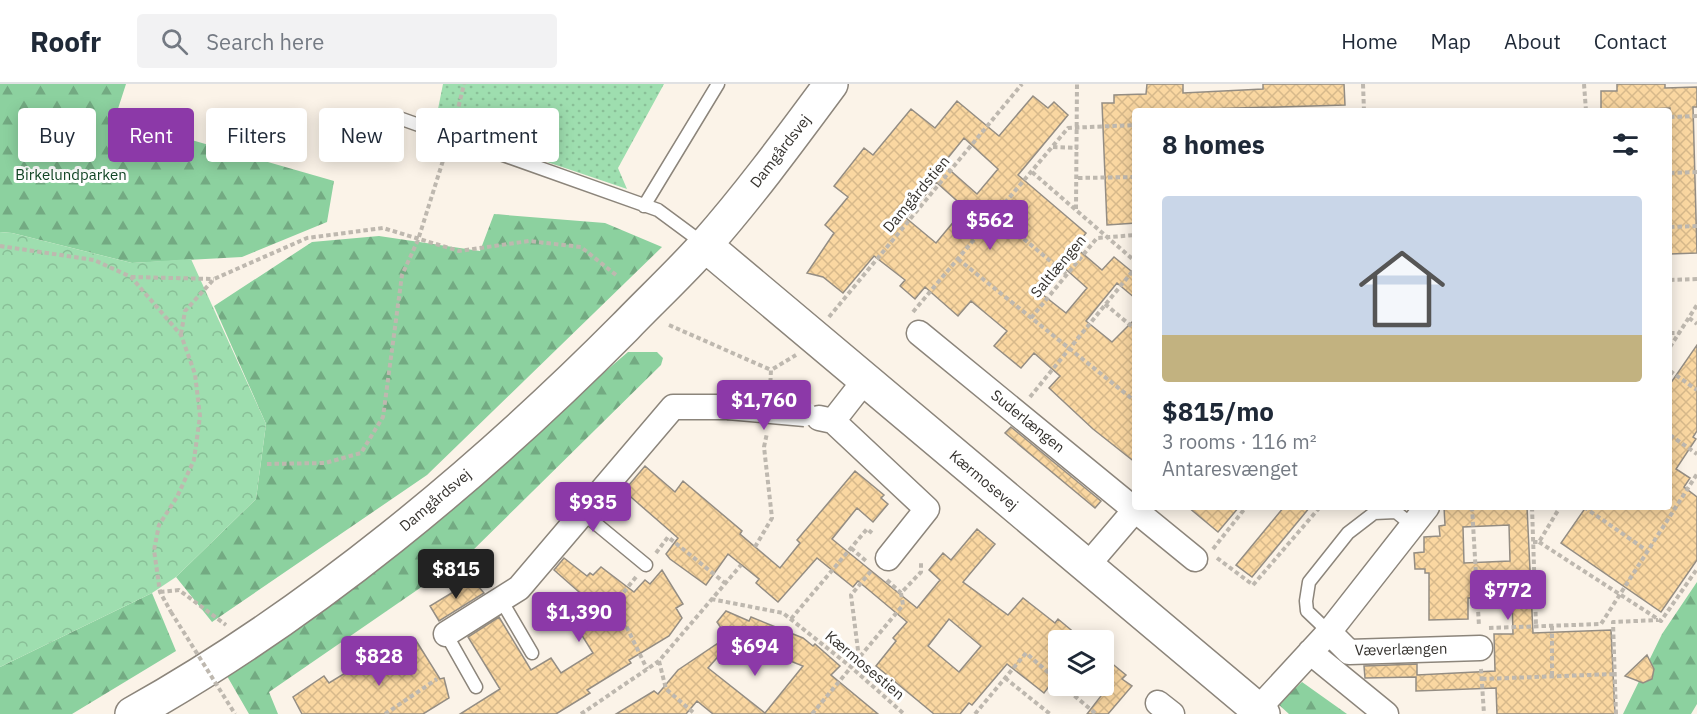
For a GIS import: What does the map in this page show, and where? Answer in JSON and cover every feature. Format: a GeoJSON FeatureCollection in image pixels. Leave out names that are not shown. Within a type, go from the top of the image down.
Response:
{"type":"FeatureCollection","features":[{"type":"Feature","properties":{"kind":"street","name":"Damgårdsvej"},"geometry":{"type":"LineString","coordinates":[[132,714],[251,639],[363,560],[438,499],[562,388],[705,245],[831,84]]}},
{"type":"Feature","properties":{"kind":"street","name":"Kærmosevej"},"geometry":{"type":"LineString","coordinates":[[705,245],[1261,712]]}},
{"type":"Feature","properties":{"kind":"street","name":"Suderlængen"},"geometry":{"type":"LineString","coordinates":[[919,333],[1132,508]]}},
{"type":"Feature","properties":{"kind":"street"},"geometry":{"type":"LineString","coordinates":[[833,421],[865,380]]}},
{"type":"Feature","properties":{"kind":"street"},"geometry":{"type":"LineString","coordinates":[[446,634],[519,588],[673,407],[728,406],[805,414],[833,421],[927,509],[888,558]]}},
{"type":"Feature","properties":{"kind":"street"},"geometry":{"type":"LineString","coordinates":[[1087,566],[1135,510]]}},
{"type":"Feature","properties":{"kind":"street","name":"Suderlængen"},"geometry":{"type":"LineString","coordinates":[[1135,510],[1195,559]]}},
{"type":"Feature","properties":{"kind":"street"},"geometry":{"type":"LineString","coordinates":[[1261,712],[1329,632],[1420,516]]}},
{"type":"Feature","properties":{"kind":"street","name":"Væverlængen"},"geometry":{"type":"LineString","coordinates":[[1329,632],[1349,652],[1480,638]]}},
{"type":"Feature","properties":{"kind":"street"},"geometry":{"type":"LineString","coordinates":[[1310,652],[1386,714]]}},
{"type":"Feature","properties":{"kind":"lane"},"geometry":{"type":"LineString","coordinates":[[644,206],[718,84]]}},
{"type":"Feature","properties":{"kind":"lane"},"geometry":{"type":"LineString","coordinates":[[523,162],[658,210],[705,245]]}},
{"type":"Feature","properties":{"kind":"lane"},"geometry":{"type":"LineString","coordinates":[[1329,632],[1308,611],[1306,601],[1309,582],[1348,533],[1374,513],[1396,512],[1420,516]]}},
{"type":"Feature","properties":{"kind":"lane"},"geometry":{"type":"LineString","coordinates":[[583,513],[646,565]]}},
{"type":"Feature","properties":{"kind":"lane"},"geometry":{"type":"LineString","coordinates":[[501,600],[532,653]]}},
{"type":"Feature","properties":{"kind":"lane"},"geometry":{"type":"LineString","coordinates":[[446,634],[476,687]]}},
{"type":"Feature","properties":{"kind":"path"},"geometry":{"type":"LineString","coordinates":[[458,108],[464,84]]}},
{"type":"Feature","properties":{"kind":"path","name":"Damgårdstien"},"geometry":{"type":"LineString","coordinates":[[828,319],[1022,84]]}},
{"type":"Feature","properties":{"kind":"path"},"geometry":{"type":"LineString","coordinates":[[1076,210],[1077,84]]}},
{"type":"Feature","properties":{"kind":"path"},"geometry":{"type":"LineString","coordinates":[[1364,84],[1364,108]]}},
{"type":"Feature","properties":{"kind":"path"},"geometry":{"type":"LineString","coordinates":[[1584,84],[1586,108]]}},
{"type":"Feature","properties":{"kind":"path"},"geometry":{"type":"LineString","coordinates":[[1672,117],[1697,116]]}},
{"type":"Feature","properties":{"kind":"path"},"geometry":{"type":"LineString","coordinates":[[919,333],[912,313],[1068,128],[1132,125]]}},
{"type":"Feature","properties":{"kind":"path"},"geometry":{"type":"LineString","coordinates":[[1052,147],[1078,148]]}},
{"type":"Feature","properties":{"kind":"path"},"geometry":{"type":"LineString","coordinates":[[267,464],[325,463],[360,453],[383,417],[402,275],[418,240],[443,162]]}},
{"type":"Feature","properties":{"kind":"path"},"geometry":{"type":"LineString","coordinates":[[1032,172],[1132,259]]}},
{"type":"Feature","properties":{"kind":"path"},"geometry":{"type":"LineString","coordinates":[[1672,173],[1697,172]]}},
{"type":"Feature","properties":{"kind":"path"},"geometry":{"type":"LineString","coordinates":[[1077,178],[1132,177]]}},
{"type":"Feature","properties":{"kind":"path"},"geometry":{"type":"LineString","coordinates":[[995,215],[1066,274]]}},
{"type":"Feature","properties":{"kind":"path"},"geometry":{"type":"LineString","coordinates":[[1672,227],[1697,226]]}},
{"type":"Feature","properties":{"kind":"path"},"geometry":{"type":"LineString","coordinates":[[181,335],[185,311],[214,279],[307,238],[383,228],[459,251],[529,241],[581,247],[616,275]]}},
{"type":"Feature","properties":{"kind":"path"},"geometry":{"type":"LineString","coordinates":[[1107,237],[1132,235]]}},
{"type":"Feature","properties":{"kind":"path","name":"Saltlængen"},"geometry":{"type":"LineString","coordinates":[[1031,318],[1097,238],[1107,237]]}},
{"type":"Feature","properties":{"kind":"path"},"geometry":{"type":"LineString","coordinates":[[0,246],[94,260],[131,278],[181,335],[195,374],[200,416],[194,460],[177,498],[159,525],[155,542],[160,592],[235,714]]}},
{"type":"Feature","properties":{"kind":"path"},"geometry":{"type":"LineString","coordinates":[[958,259],[1132,399]]}},
{"type":"Feature","properties":{"kind":"path"},"geometry":{"type":"LineString","coordinates":[[1018,413],[1132,272]]}},
{"type":"Feature","properties":{"kind":"path"},"geometry":{"type":"LineString","coordinates":[[131,278],[214,279]]}},
{"type":"Feature","properties":{"kind":"path"},"geometry":{"type":"LineString","coordinates":[[1672,280],[1697,279]]}},
{"type":"Feature","properties":{"kind":"path"},"geometry":{"type":"LineString","coordinates":[[1105,304],[1132,327]]}},
{"type":"Feature","properties":{"kind":"path"},"geometry":{"type":"LineString","coordinates":[[1672,343],[1697,305]]}},
{"type":"Feature","properties":{"kind":"path"},"geometry":{"type":"LineString","coordinates":[[1689,318],[1697,324]]}},
{"type":"Feature","properties":{"kind":"path"},"geometry":{"type":"LineString","coordinates":[[669,325],[771,370]]}},
{"type":"Feature","properties":{"kind":"path"},"geometry":{"type":"LineString","coordinates":[[1672,333],[1679,333]]}},
{"type":"Feature","properties":{"kind":"path"},"geometry":{"type":"LineString","coordinates":[[771,370],[796,355]]}},
{"type":"Feature","properties":{"kind":"path"},"geometry":{"type":"LineString","coordinates":[[770,392],[771,370]]}},
{"type":"Feature","properties":{"kind":"path"},"geometry":{"type":"LineString","coordinates":[[1672,372],[1697,390]]}},
{"type":"Feature","properties":{"kind":"path"},"geometry":{"type":"LineString","coordinates":[[755,547],[772,518],[764,447],[768,425]]}},
{"type":"Feature","properties":{"kind":"path"},"geometry":{"type":"LineString","coordinates":[[1672,436],[1697,454]]}},
{"type":"Feature","properties":{"kind":"path"},"geometry":{"type":"LineString","coordinates":[[1480,638],[1536,626],[1600,624],[1697,474]]}},
{"type":"Feature","properties":{"kind":"path"},"geometry":{"type":"LineString","coordinates":[[1244,510],[1210,552],[1252,585],[1317,510]]}},
{"type":"Feature","properties":{"kind":"path"},"geometry":{"type":"LineString","coordinates":[[1472,510],[1484,714]]}},
{"type":"Feature","properties":{"kind":"path"},"geometry":{"type":"LineString","coordinates":[[1532,510],[1536,626]]}},
{"type":"Feature","properties":{"kind":"path"},"geometry":{"type":"LineString","coordinates":[[1539,542],[1558,510]]}},
{"type":"Feature","properties":{"kind":"path"},"geometry":{"type":"LineString","coordinates":[[1588,510],[1646,550]]}},
{"type":"Feature","properties":{"kind":"path"},"geometry":{"type":"LineString","coordinates":[[790,619],[867,529],[872,533]]}},
{"type":"Feature","properties":{"kind":"path"},"geometry":{"type":"LineString","coordinates":[[647,669],[615,603],[668,537],[725,583]]}},
{"type":"Feature","properties":{"kind":"path"},"geometry":{"type":"LineString","coordinates":[[1533,542],[1539,542],[1660,620]]}},
{"type":"Feature","properties":{"kind":"path"},"geometry":{"type":"LineString","coordinates":[[859,658],[851,595],[874,568],[888,558]]}},
{"type":"Feature","properties":{"kind":"path"},"geometry":{"type":"LineString","coordinates":[[812,714],[903,605],[901,593],[921,572],[921,563]]}},
{"type":"Feature","properties":{"kind":"path"},"geometry":{"type":"LineString","coordinates":[[581,714],[659,661],[741,565]]}},
{"type":"Feature","properties":{"kind":"path"},"geometry":{"type":"LineString","coordinates":[[1660,620],[1697,569]]}},
{"type":"Feature","properties":{"kind":"path"},"geometry":{"type":"LineString","coordinates":[[160,592],[179,590],[227,626]]}},
{"type":"Feature","properties":{"kind":"path","name":"Kærmosestien"},"geometry":{"type":"LineString","coordinates":[[711,599],[783,613],[851,667],[904,714]]}},
{"type":"Feature","properties":{"kind":"path"},"geometry":{"type":"LineString","coordinates":[[1616,714],[1613,622],[1660,620]]}},
{"type":"Feature","properties":{"kind":"path"},"geometry":{"type":"LineString","coordinates":[[1552,626],[1552,677]]}},
{"type":"Feature","properties":{"kind":"path"},"geometry":{"type":"LineString","coordinates":[[975,714],[1026,653],[1048,672]]}},
{"type":"Feature","properties":{"kind":"path"},"geometry":{"type":"LineString","coordinates":[[659,661],[666,689],[695,714]]}},
{"type":"Feature","properties":{"kind":"path"},"geometry":{"type":"LineString","coordinates":[[1482,679],[1615,674]]}},
{"type":"Feature","properties":{"kind":"path"},"geometry":{"type":"LineString","coordinates":[[1005,678],[1050,714]]}},
{"type":"Feature","properties":{"kind":"path"},"geometry":{"type":"LineString","coordinates":[[384,714],[437,679]]}},
{"type":"Feature","properties":{"kind":"path"},"geometry":{"type":"LineString","coordinates":[[1075,696],[1096,714]]}},
{"type":"Feature","properties":{"kind":"green space","name":"Birkelundparken"},"geometry":{"type":"Polygon","coordinates":[[[0,84],[126,84],[118,108],[108,108],[108,162],[194,162],[194,141],[206,144],[206,162],[268,162],[334,181],[327,222],[242,257],[132,263],[0,232],[0,84]]]}},
{"type":"Feature","properties":{"kind":"green space"},"geometry":{"type":"Polygon","coordinates":[[[443,84],[664,84],[618,168],[627,189],[547,162],[559,162],[559,108],[438,108],[443,84]]]}},
{"type":"Feature","properties":{"kind":"green space"},"geometry":{"type":"Polygon","coordinates":[[[494,214],[605,223],[662,247],[427,475],[212,622],[176,577],[256,499],[266,424],[214,306],[312,242],[379,236],[480,251],[494,214]]]}},
{"type":"Feature","properties":{"kind":"green space"},"geometry":{"type":"Polygon","coordinates":[[[0,232],[132,263],[191,259],[266,424],[256,499],[176,577],[152,593],[0,667],[0,232]]]}},
{"type":"Feature","properties":{"kind":"green space"},"geometry":{"type":"Polygon","coordinates":[[[628,352],[657,352],[663,358],[661,365],[468,555],[269,692],[278,714],[249,714],[227,676],[385,559],[628,352]]]}},
{"type":"Feature","properties":{"kind":"green space"},"geometry":{"type":"Polygon","coordinates":[[[1697,582],[1697,704],[1691,714],[1623,714],[1662,634],[1697,582]]]}},
{"type":"Feature","properties":{"kind":"green space"},"geometry":{"type":"Polygon","coordinates":[[[152,593],[176,651],[72,714],[0,714],[0,667],[152,593]]]}},
{"type":"Feature","properties":{"kind":"green space"},"geometry":{"type":"Polygon","coordinates":[[[1302,682],[1347,714],[1289,714],[1278,704],[1302,682]]]}},
{"type":"Feature","properties":{"kind":"building"},"geometry":{"type":"Polygon","coordinates":[[[1147,84],[1183,84],[1183,93],[1263,89],[1263,84],[1344,84],[1345,105],[1132,108],[1132,223],[1107,225],[1102,103],[1114,103],[1114,95],[1146,94],[1147,84]]]}},
{"type":"Feature","properties":{"kind":"building"},"geometry":{"type":"Polygon","coordinates":[[[1617,84],[1665,84],[1665,88],[1697,87],[1697,107],[1693,107],[1697,253],[1672,254],[1672,108],[1601,108],[1601,91],[1617,91],[1617,84]]]}},
{"type":"Feature","properties":{"kind":"building"},"geometry":{"type":"Polygon","coordinates":[[[1033,96],[1048,108],[1054,102],[1068,115],[1018,175],[1086,233],[1075,247],[1102,270],[1114,257],[1132,272],[1132,296],[1117,283],[1086,321],[1112,342],[1132,322],[1132,460],[1093,429],[1049,388],[1060,376],[1034,353],[1021,368],[994,346],[1007,331],[971,301],[958,316],[925,287],[915,299],[900,286],[905,280],[874,256],[843,293],[823,277],[807,273],[834,233],[825,225],[848,197],[834,186],[864,148],[873,155],[911,109],[935,128],[957,101],[999,136],[1033,96]],[[964,138],[943,164],[977,194],[998,169],[964,138]],[[936,182],[906,218],[936,243],[965,208],[936,182]],[[1061,265],[1038,291],[1066,313],[1087,288],[1061,265]]]}},
{"type":"Feature","properties":{"kind":"building"},"geometry":{"type":"Polygon","coordinates":[[[1697,345],[1697,431],[1693,437],[1696,439],[1676,469],[1690,478],[1684,487],[1697,497],[1697,560],[1661,612],[1561,543],[1584,510],[1672,510],[1672,381],[1697,345]]]}},
{"type":"Feature","properties":{"kind":"building"},"geometry":{"type":"Polygon","coordinates":[[[1011,427],[1101,501],[1095,508],[1005,433],[1011,427]]]}},
{"type":"Feature","properties":{"kind":"building"},"geometry":{"type":"Polygon","coordinates":[[[645,466],[675,492],[683,481],[742,531],[740,534],[780,568],[800,543],[797,540],[855,471],[884,495],[881,498],[888,504],[873,522],[857,508],[832,539],[917,608],[940,580],[929,570],[943,553],[951,560],[977,529],[995,544],[963,582],[1008,615],[1023,598],[1055,623],[1058,619],[1071,630],[1048,630],[1048,688],[1044,693],[1007,664],[972,705],[969,703],[960,714],[934,714],[876,666],[896,641],[893,638],[907,622],[858,581],[853,587],[817,558],[778,602],[756,583],[759,579],[728,554],[706,585],[666,554],[678,538],[624,491],[645,466]],[[949,619],[928,646],[959,672],[981,646],[949,619]]]}},
{"type":"Feature","properties":{"kind":"building"},"geometry":{"type":"Polygon","coordinates":[[[1192,510],[1236,510],[1218,532],[1192,510]]]}},
{"type":"Feature","properties":{"kind":"building"},"geometry":{"type":"Polygon","coordinates":[[[1282,510],[1308,510],[1252,577],[1236,565],[1282,510]]]}},
{"type":"Feature","properties":{"kind":"building"},"geometry":{"type":"Polygon","coordinates":[[[1444,510],[1527,510],[1533,633],[1611,630],[1615,714],[1497,714],[1496,688],[1416,691],[1416,677],[1365,678],[1364,666],[1417,664],[1417,675],[1495,671],[1494,634],[1513,634],[1512,597],[1468,598],[1468,619],[1429,620],[1429,573],[1425,573],[1425,569],[1415,569],[1414,553],[1424,552],[1424,537],[1440,536],[1439,526],[1445,525],[1444,510]],[[1509,525],[1463,527],[1464,563],[1510,561],[1509,525]]]}},
{"type":"Feature","properties":{"kind":"building"},"geometry":{"type":"Polygon","coordinates":[[[564,558],[587,576],[590,573],[593,575],[601,567],[634,592],[645,580],[650,584],[662,570],[683,604],[676,608],[682,618],[669,636],[629,660],[631,663],[587,690],[590,693],[556,714],[460,714],[500,689],[468,637],[499,617],[531,670],[551,658],[561,673],[593,653],[578,629],[582,627],[568,605],[579,592],[554,570],[564,558]]]}},
{"type":"Feature","properties":{"kind":"building"},"geometry":{"type":"Polygon","coordinates":[[[473,580],[484,593],[439,621],[430,606],[473,580]]]}},
{"type":"Feature","properties":{"kind":"building"},"geometry":{"type":"Polygon","coordinates":[[[726,611],[749,621],[751,617],[803,638],[813,646],[815,644],[840,666],[831,675],[878,714],[713,714],[697,701],[686,714],[616,714],[654,691],[658,694],[678,670],[727,637],[717,622],[726,611]],[[731,642],[708,668],[765,713],[803,666],[765,651],[763,655],[731,642]]]}},
{"type":"Feature","properties":{"kind":"building"},"geometry":{"type":"Polygon","coordinates":[[[415,639],[440,679],[444,678],[449,698],[423,714],[302,714],[293,697],[324,676],[329,683],[373,656],[375,659],[398,645],[400,649],[415,639]]]}},
{"type":"Feature","properties":{"kind":"building"},"geometry":{"type":"Polygon","coordinates":[[[1647,655],[1654,669],[1652,679],[1643,683],[1625,676],[1647,655]]]}},
{"type":"Feature","properties":{"kind":"building"},"geometry":{"type":"Polygon","coordinates":[[[1114,665],[1126,675],[1122,679],[1132,686],[1108,714],[1087,714],[1101,696],[1114,696],[1114,665]]]}}]}
